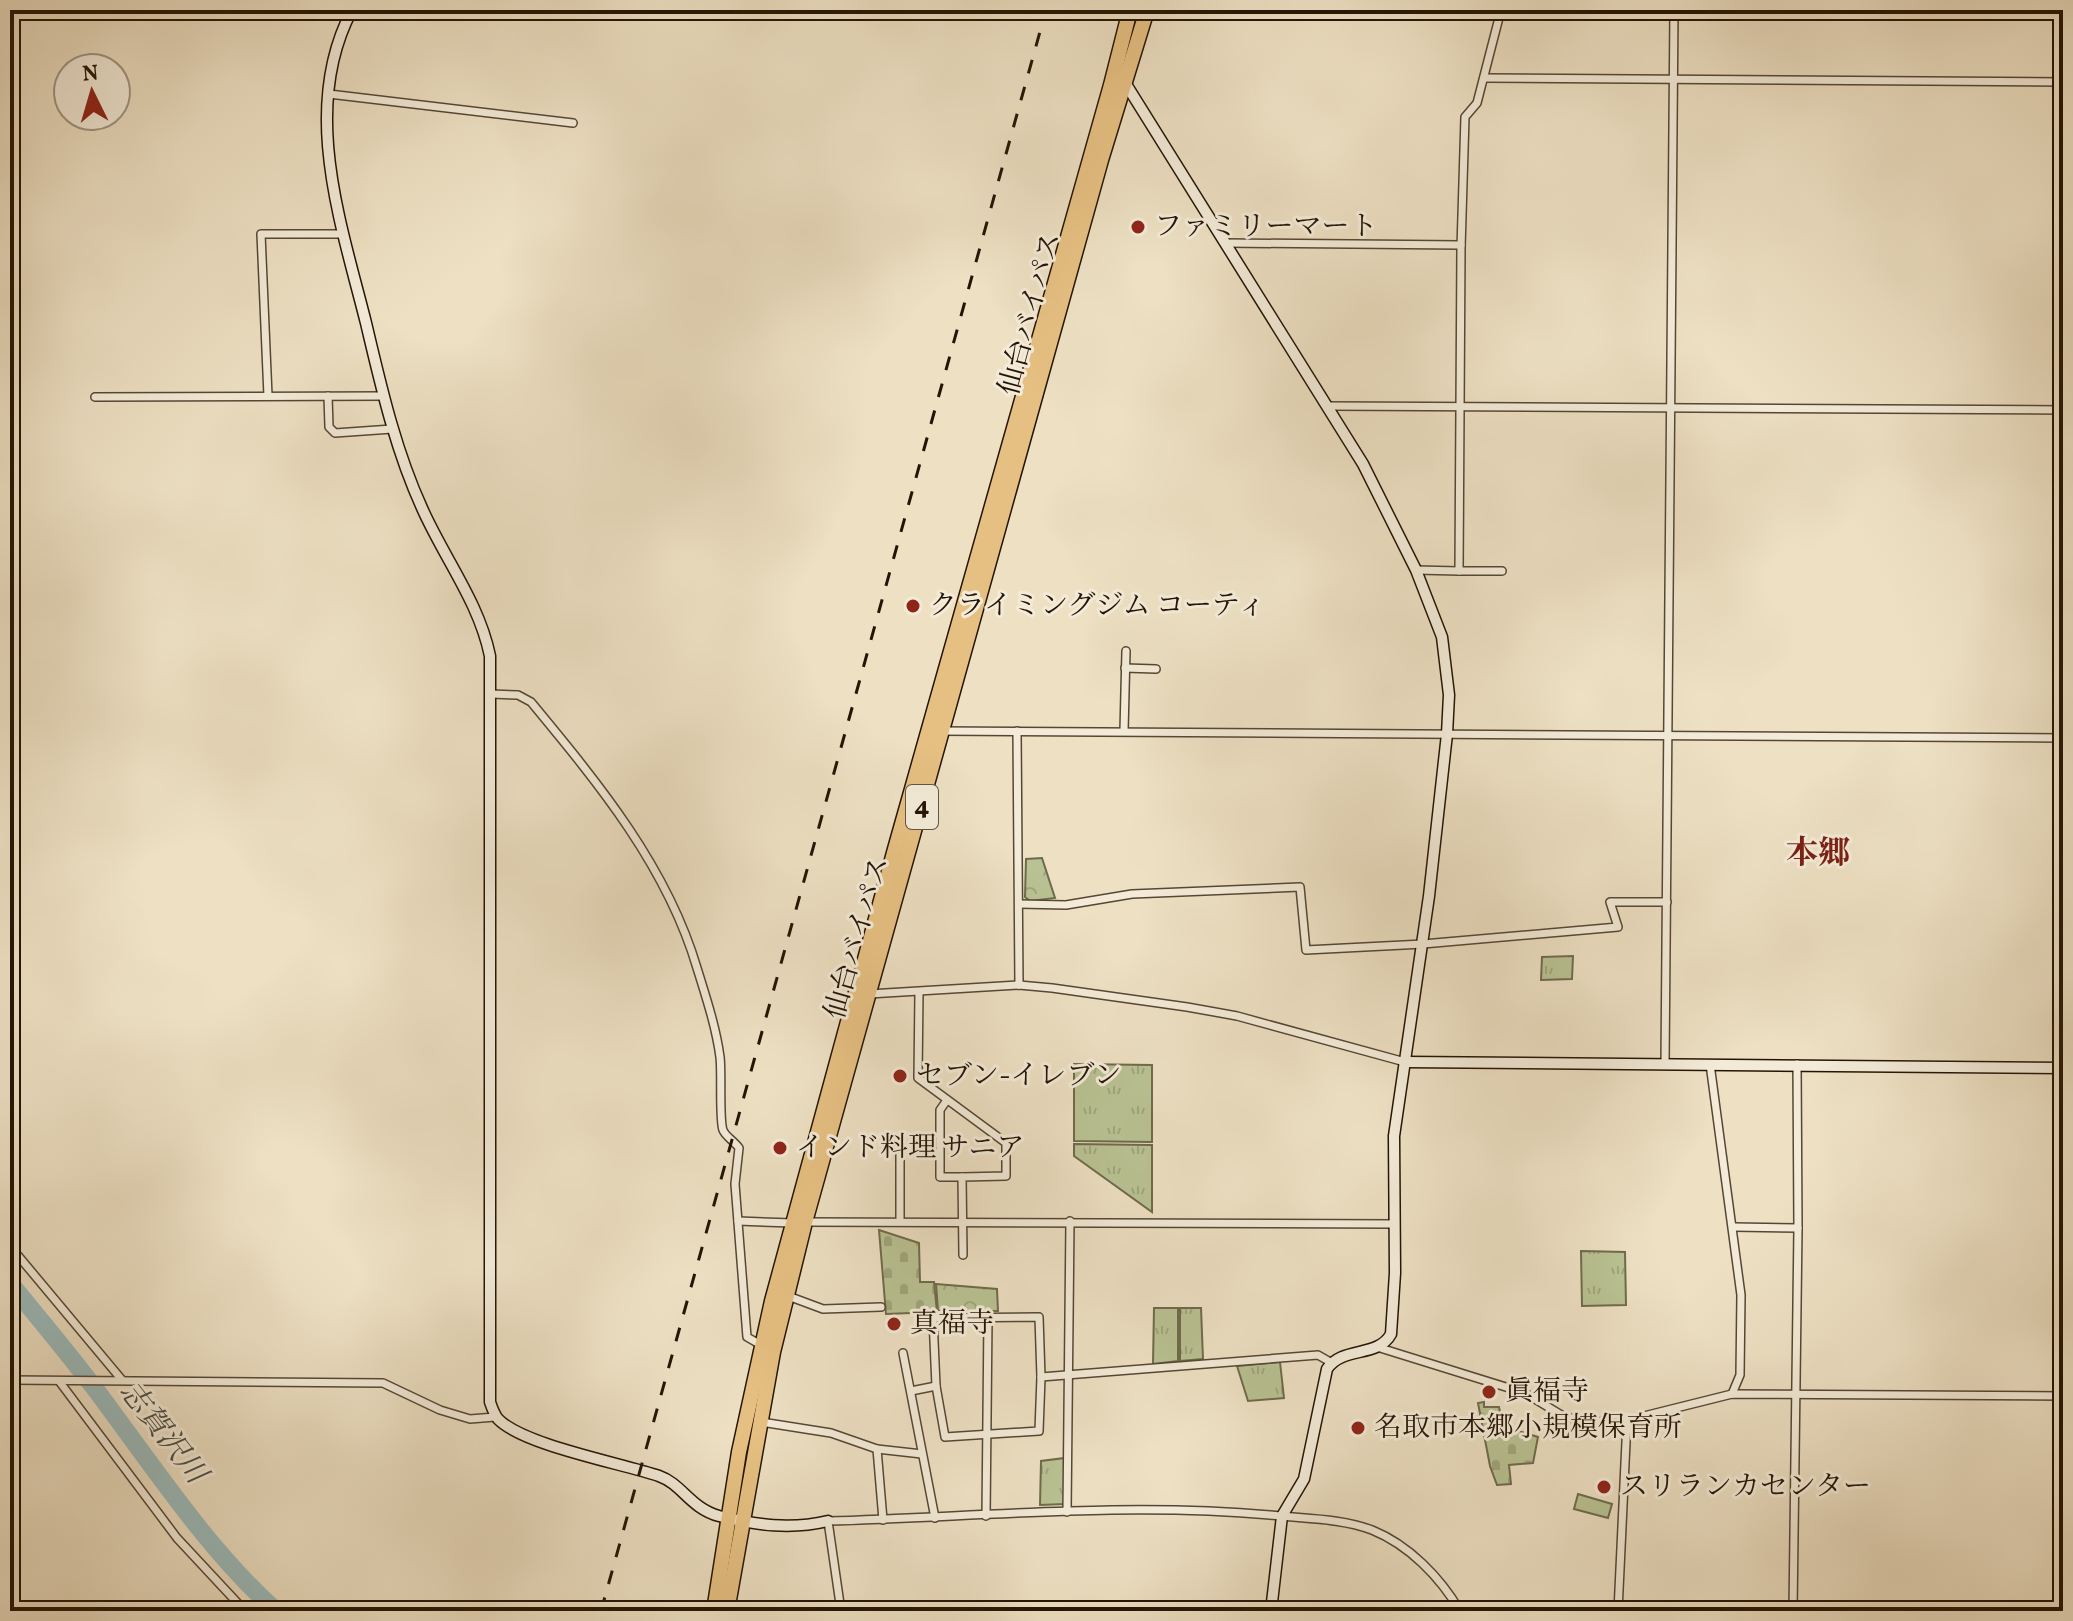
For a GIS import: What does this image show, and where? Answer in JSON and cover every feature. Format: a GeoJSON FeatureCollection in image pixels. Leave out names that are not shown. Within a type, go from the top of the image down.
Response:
{"type":"FeatureCollection","features":[{"type":"Feature","properties":{"kind":"highway","name":"仙台バイパス"},"geometry":{"type":"LineString","coordinates":[[714,1611],[761,1422],[799,1222],[936,730],[1130,10]]}},
{"type":"Feature","properties":{"kind":"highway","name":"仙台バイパス"},"geometry":{"type":"LineString","coordinates":[[727,1611],[736,1520],[761,1345],[869,994],[936,730],[1147,10]]}},
{"type":"Feature","properties":{"kind":"street"},"geometry":{"type":"LineString","coordinates":[[352,10],[340,39],[327,107],[330,171],[392,429],[423,511],[475,608],[490,656],[489,1380],[490,1402],[495,1417],[520,1434],[663,1477],[698,1508],[736,1520],[778,1527],[803,1527],[828,1521],[1067,1512],[1212,1511],[1353,1524],[1375,1531],[1409,1552],[1433,1573],[1460,1611]]}},
{"type":"Feature","properties":{"kind":"street"},"geometry":{"type":"LineString","coordinates":[[1459,571],[1465,117],[1477,103],[1501,10]]}},
{"type":"Feature","properties":{"kind":"street"},"geometry":{"type":"LineString","coordinates":[[1665,1064],[1674,10]]}},
{"type":"Feature","properties":{"kind":"street"},"geometry":{"type":"LineString","coordinates":[[1484,78],[2063,82]]}},
{"type":"Feature","properties":{"kind":"street"},"geometry":{"type":"LineString","coordinates":[[1124,81],[1363,464],[1416,570],[1442,637],[1449,695],[1423,944],[1394,1136],[1395,1273],[1391,1334],[1386,1342],[1377,1347],[1339,1357],[1327,1369],[1304,1479],[1282,1516],[1271,1611]]}},
{"type":"Feature","properties":{"kind":"street"},"geometry":{"type":"LineString","coordinates":[[329,94],[573,123]]}},
{"type":"Feature","properties":{"kind":"street"},"geometry":{"type":"LineString","coordinates":[[268,396],[261,234],[344,234]]}},
{"type":"Feature","properties":{"kind":"street"},"geometry":{"type":"LineString","coordinates":[[1226,243],[1461,245]]}},
{"type":"Feature","properties":{"kind":"street"},"geometry":{"type":"LineString","coordinates":[[328,396],[329,427],[335,433],[392,429]]}},
{"type":"Feature","properties":{"kind":"street"},"geometry":{"type":"LineString","coordinates":[[95,397],[384,396]]}},
{"type":"Feature","properties":{"kind":"street"},"geometry":{"type":"LineString","coordinates":[[1327,406],[2063,410]]}},
{"type":"Feature","properties":{"kind":"street"},"geometry":{"type":"LineString","coordinates":[[1416,570],[1502,571]]}},
{"type":"Feature","properties":{"kind":"street"},"geometry":{"type":"LineString","coordinates":[[1124,731],[1126,651]]}},
{"type":"Feature","properties":{"kind":"street"},"geometry":{"type":"LineString","coordinates":[[1125,668],[1156,669]]}},
{"type":"Feature","properties":{"kind":"street"},"geometry":{"type":"LineString","coordinates":[[491,694],[518,695],[531,702],[595,781],[646,855],[675,905],[697,966],[715,1031],[720,1058],[723,1130],[739,1148],[735,1184],[747,1337],[761,1345]]}},
{"type":"Feature","properties":{"kind":"street"},"geometry":{"type":"LineString","coordinates":[[936,730],[2063,738]]}},
{"type":"Feature","properties":{"kind":"street"},"geometry":{"type":"LineString","coordinates":[[1017,731],[1019,985]]}},
{"type":"Feature","properties":{"kind":"street"},"geometry":{"type":"LineString","coordinates":[[1019,904],[1066,905],[1132,894],[1300,887],[1306,950],[1423,944],[1618,927],[1613,902],[1667,902]]}},
{"type":"Feature","properties":{"kind":"street"},"geometry":{"type":"LineString","coordinates":[[869,994],[1019,985],[1143,1000],[1237,1016],[1405,1062],[2063,1068]]}},
{"type":"Feature","properties":{"kind":"street"},"geometry":{"type":"LineString","coordinates":[[919,992],[918,1078],[1006,1143],[1006,1176],[940,1177],[940,1110],[947,1100]]}},
{"type":"Feature","properties":{"kind":"street"},"geometry":{"type":"LineString","coordinates":[[1710,1064],[1741,1295],[1740,1375],[1732,1394]]}},
{"type":"Feature","properties":{"kind":"street"},"geometry":{"type":"LineString","coordinates":[[1793,1611],[1797,1064]]}},
{"type":"Feature","properties":{"kind":"street"},"geometry":{"type":"LineString","coordinates":[[900,1155],[900,1221]]}},
{"type":"Feature","properties":{"kind":"street"},"geometry":{"type":"LineString","coordinates":[[962,1177],[963,1255]]}},
{"type":"Feature","properties":{"kind":"street"},"geometry":{"type":"LineString","coordinates":[[738,1221],[1394,1224]]}},
{"type":"Feature","properties":{"kind":"street"},"geometry":{"type":"LineString","coordinates":[[1067,1512],[1070,1221]]}},
{"type":"Feature","properties":{"kind":"street"},"geometry":{"type":"LineString","coordinates":[[1733,1227],[1798,1228]]}},
{"type":"Feature","properties":{"kind":"street"},"geometry":{"type":"LineString","coordinates":[[10,1246],[119,1380]]}},
{"type":"Feature","properties":{"kind":"street"},"geometry":{"type":"LineString","coordinates":[[786,1295],[823,1309],[881,1307]]}},
{"type":"Feature","properties":{"kind":"street"},"geometry":{"type":"LineString","coordinates":[[1039,1317],[1041,1377],[1039,1431],[945,1437],[936,1386],[933,1318],[1039,1317]]}},
{"type":"Feature","properties":{"kind":"street"},"geometry":{"type":"LineString","coordinates":[[986,1516],[988,1318]]}},
{"type":"Feature","properties":{"kind":"street"},"geometry":{"type":"LineString","coordinates":[[1377,1347],[1525,1393],[1563,1416],[1606,1423],[1627,1421],[1732,1394],[2063,1396]]}},
{"type":"Feature","properties":{"kind":"street"},"geometry":{"type":"LineString","coordinates":[[903,1353],[935,1518]]}},
{"type":"Feature","properties":{"kind":"street"},"geometry":{"type":"LineString","coordinates":[[1041,1377],[1318,1355],[1332,1363]]}},
{"type":"Feature","properties":{"kind":"street"},"geometry":{"type":"LineString","coordinates":[[10,1380],[383,1383],[440,1410],[470,1419],[495,1417]]}},
{"type":"Feature","properties":{"kind":"street"},"geometry":{"type":"LineString","coordinates":[[62,1381],[177,1538],[245,1611]]}},
{"type":"Feature","properties":{"kind":"street"},"geometry":{"type":"LineString","coordinates":[[911,1391],[936,1386]]}},
{"type":"Feature","properties":{"kind":"street"},"geometry":{"type":"LineString","coordinates":[[1618,1611],[1627,1421]]}},
{"type":"Feature","properties":{"kind":"street"},"geometry":{"type":"LineString","coordinates":[[761,1422],[831,1433],[877,1449],[922,1454]]}},
{"type":"Feature","properties":{"kind":"street"},"geometry":{"type":"LineString","coordinates":[[877,1449],[883,1520]]}},
{"type":"Feature","properties":{"kind":"street"},"geometry":{"type":"LineString","coordinates":[[828,1521],[841,1611]]}},
{"type":"Feature","properties":{"kind":"green space"},"geometry":{"type":"Polygon","coordinates":[[[1042,858],[1055,898],[1030,901],[1025,897],[1026,859],[1042,858]]]}},
{"type":"Feature","properties":{"kind":"green space"},"geometry":{"type":"Polygon","coordinates":[[[1573,956],[1572,979],[1541,980],[1542,957],[1573,956]]]}},
{"type":"Feature","properties":{"kind":"green space"},"geometry":{"type":"Polygon","coordinates":[[[1074,1064],[1152,1065],[1152,1142],[1074,1141],[1074,1064]]]}},
{"type":"Feature","properties":{"kind":"green space"},"geometry":{"type":"Polygon","coordinates":[[[1074,1144],[1152,1145],[1152,1212],[1074,1156],[1074,1144]]]}},
{"type":"Feature","properties":{"kind":"green space"},"geometry":{"type":"Polygon","coordinates":[[[879,1230],[919,1243],[920,1282],[934,1282],[937,1312],[886,1314],[879,1230]]]}},
{"type":"Feature","properties":{"kind":"green space"},"geometry":{"type":"Polygon","coordinates":[[[1581,1251],[1625,1252],[1626,1305],[1582,1306],[1581,1251]]]}},
{"type":"Feature","properties":{"kind":"green space"},"geometry":{"type":"Polygon","coordinates":[[[936,1284],[997,1289],[998,1311],[938,1311],[936,1284]]]}},
{"type":"Feature","properties":{"kind":"green space"},"geometry":{"type":"Polygon","coordinates":[[[1154,1308],[1178,1308],[1178,1361],[1153,1364],[1154,1308]]]}},
{"type":"Feature","properties":{"kind":"green space"},"geometry":{"type":"Polygon","coordinates":[[[1180,1308],[1201,1308],[1203,1359],[1180,1361],[1180,1308]]]}},
{"type":"Feature","properties":{"kind":"green space"},"geometry":{"type":"Polygon","coordinates":[[[1280,1362],[1284,1398],[1248,1401],[1237,1366],[1280,1362]]]}},
{"type":"Feature","properties":{"kind":"green space"},"geometry":{"type":"Polygon","coordinates":[[[1484,1402],[1484,1407],[1499,1407],[1503,1426],[1538,1437],[1533,1463],[1509,1465],[1511,1484],[1497,1485],[1490,1466],[1478,1403],[1484,1402]]]}},
{"type":"Feature","properties":{"kind":"green space"},"geometry":{"type":"Polygon","coordinates":[[[1065,1458],[1065,1504],[1040,1505],[1041,1461],[1065,1458]]]}},
{"type":"Feature","properties":{"kind":"green space"},"geometry":{"type":"Polygon","coordinates":[[[1578,1494],[1612,1504],[1608,1518],[1574,1509],[1578,1494]]]}},
{"type":"Feature","properties":{"kind":"waterway","name":"志賀沢川"},"geometry":{"type":"LineString","coordinates":[[10,1283],[210,1541],[276,1611]]}},
{"type":"Feature","properties":{"kind":"railway"},"geometry":{"type":"LineString","coordinates":[[601,1611],[1046,10]]}},
{"type":"Feature","properties":{"kind":"place","name":"ファミリーマート"},"geometry":{"type":"Point","coordinates":[1138,227]}},
{"type":"Feature","properties":{"kind":"place","name":"クライミングジム コーティ"},"geometry":{"type":"Point","coordinates":[913,606]}},
{"type":"Feature","properties":{"kind":"place","name":"セブン-イレブン"},"geometry":{"type":"Point","coordinates":[900,1076]}},
{"type":"Feature","properties":{"kind":"place","name":"インド料理 サニア"},"geometry":{"type":"Point","coordinates":[780,1148]}},
{"type":"Feature","properties":{"kind":"place","name":"真福寺"},"geometry":{"type":"Point","coordinates":[894,1324]}},
{"type":"Feature","properties":{"kind":"place","name":"眞福寺"},"geometry":{"type":"Point","coordinates":[1489,1392]}},
{"type":"Feature","properties":{"kind":"place","name":"名取市本郷小規模保育所"},"geometry":{"type":"Point","coordinates":[1358,1428]}},
{"type":"Feature","properties":{"kind":"place","name":"スリランカセンター"},"geometry":{"type":"Point","coordinates":[1604,1487]}},
{"type":"Feature","properties":{"kind":"district","name":"本郷"},"geometry":{"type":"Point","coordinates":[1818,855]}}]}
